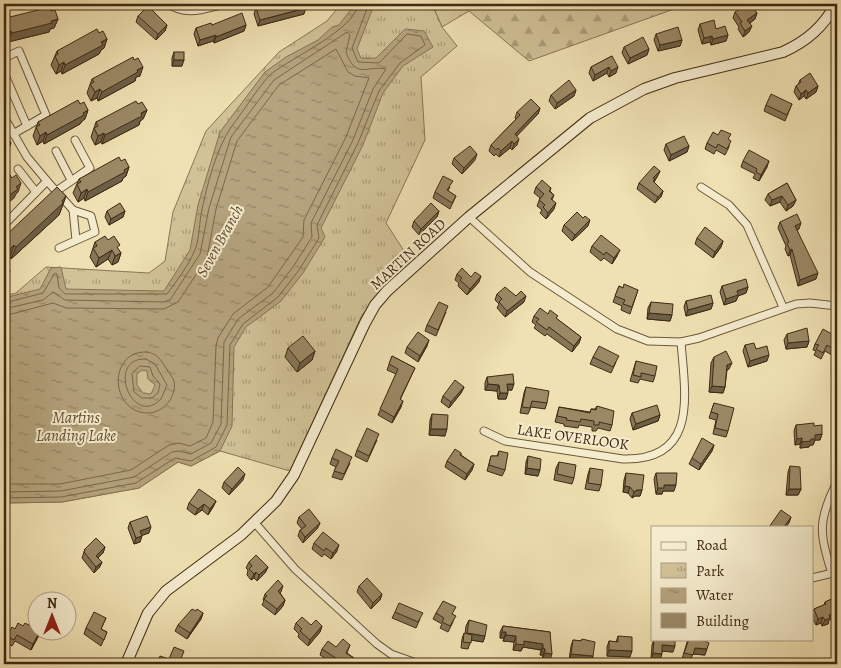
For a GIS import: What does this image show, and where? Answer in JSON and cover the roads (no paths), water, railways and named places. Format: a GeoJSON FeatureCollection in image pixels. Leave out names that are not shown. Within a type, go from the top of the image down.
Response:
{"type":"FeatureCollection","features":[{"type":"Feature","properties":{"kind":"street"},"geometry":{"type":"LineString","coordinates":[[169,4],[180,10],[190,12],[224,4]]}},
{"type":"Feature","properties":{"kind":"street","name":"MARTIN ROAD"},"geometry":{"type":"LineString","coordinates":[[126,664],[148,613],[166,590],[255,523],[276,501],[294,476],[375,305],[387,291],[469,217],[564,137],[614,103],[675,78],[782,52],[813,35],[829,17],[836,4]]}},
{"type":"Feature","properties":{"kind":"street"},"geometry":{"type":"LineString","coordinates":[[4,58],[19,51],[46,114],[13,134]]}},
{"type":"Feature","properties":{"kind":"street"},"geometry":{"type":"LineString","coordinates":[[4,73],[27,126]]}},
{"type":"Feature","properties":{"kind":"street"},"geometry":{"type":"LineString","coordinates":[[4,117],[27,157],[47,181],[58,190],[73,210],[76,240]]}},
{"type":"Feature","properties":{"kind":"street"},"geometry":{"type":"LineString","coordinates":[[58,190],[90,168],[75,140]]}},
{"type":"Feature","properties":{"kind":"street"},"geometry":{"type":"LineString","coordinates":[[56,151],[71,180]]}},
{"type":"Feature","properties":{"kind":"street"},"geometry":{"type":"LineString","coordinates":[[18,169],[36,192]]}},
{"type":"Feature","properties":{"kind":"street"},"geometry":{"type":"LineString","coordinates":[[4,226],[47,181]]}},
{"type":"Feature","properties":{"kind":"street"},"geometry":{"type":"LineString","coordinates":[[701,187],[729,205],[747,225],[783,308]]}},
{"type":"Feature","properties":{"kind":"street"},"geometry":{"type":"LineString","coordinates":[[59,248],[95,232],[91,216],[73,210]]}},
{"type":"Feature","properties":{"kind":"street"},"geometry":{"type":"LineString","coordinates":[[469,217],[518,263],[618,329],[648,341],[681,342],[783,308],[810,302],[837,306]]}},
{"type":"Feature","properties":{"kind":"street","name":"LAKE OVERLOOK"},"geometry":{"type":"LineString","coordinates":[[484,431],[505,441],[623,459],[638,460],[653,456],[673,441],[685,418],[686,401],[681,342]]}},
{"type":"Feature","properties":{"kind":"street"},"geometry":{"type":"LineString","coordinates":[[814,577],[835,572],[823,545],[821,526],[825,507],[836,484]]}},
{"type":"Feature","properties":{"kind":"street"},"geometry":{"type":"LineString","coordinates":[[255,523],[301,575],[377,644],[391,654],[419,664]]}},
{"type":"Feature","properties":{"kind":"water","name":"Martins Landing Lake"},"geometry":{"type":"Polygon","coordinates":[[[355,4],[379,4],[372,10],[357,49],[361,58],[376,58],[405,29],[424,31],[433,47],[403,66],[383,93],[363,145],[321,228],[325,237],[303,273],[281,301],[246,327],[234,347],[232,426],[220,451],[191,466],[178,462],[139,488],[62,502],[4,503],[4,298],[40,289],[51,268],[61,267],[66,289],[164,291],[190,250],[198,205],[220,132],[265,72],[286,57],[318,40],[332,27],[339,25],[355,4]],[[142,370],[137,374],[137,385],[143,393],[151,394],[155,385],[148,379],[147,371],[142,370]]]}},
{"type":"Feature","properties":{"kind":"water label","name":"Seven Branch"},"geometry":{"type":"Point","coordinates":[220,241]}}]}
